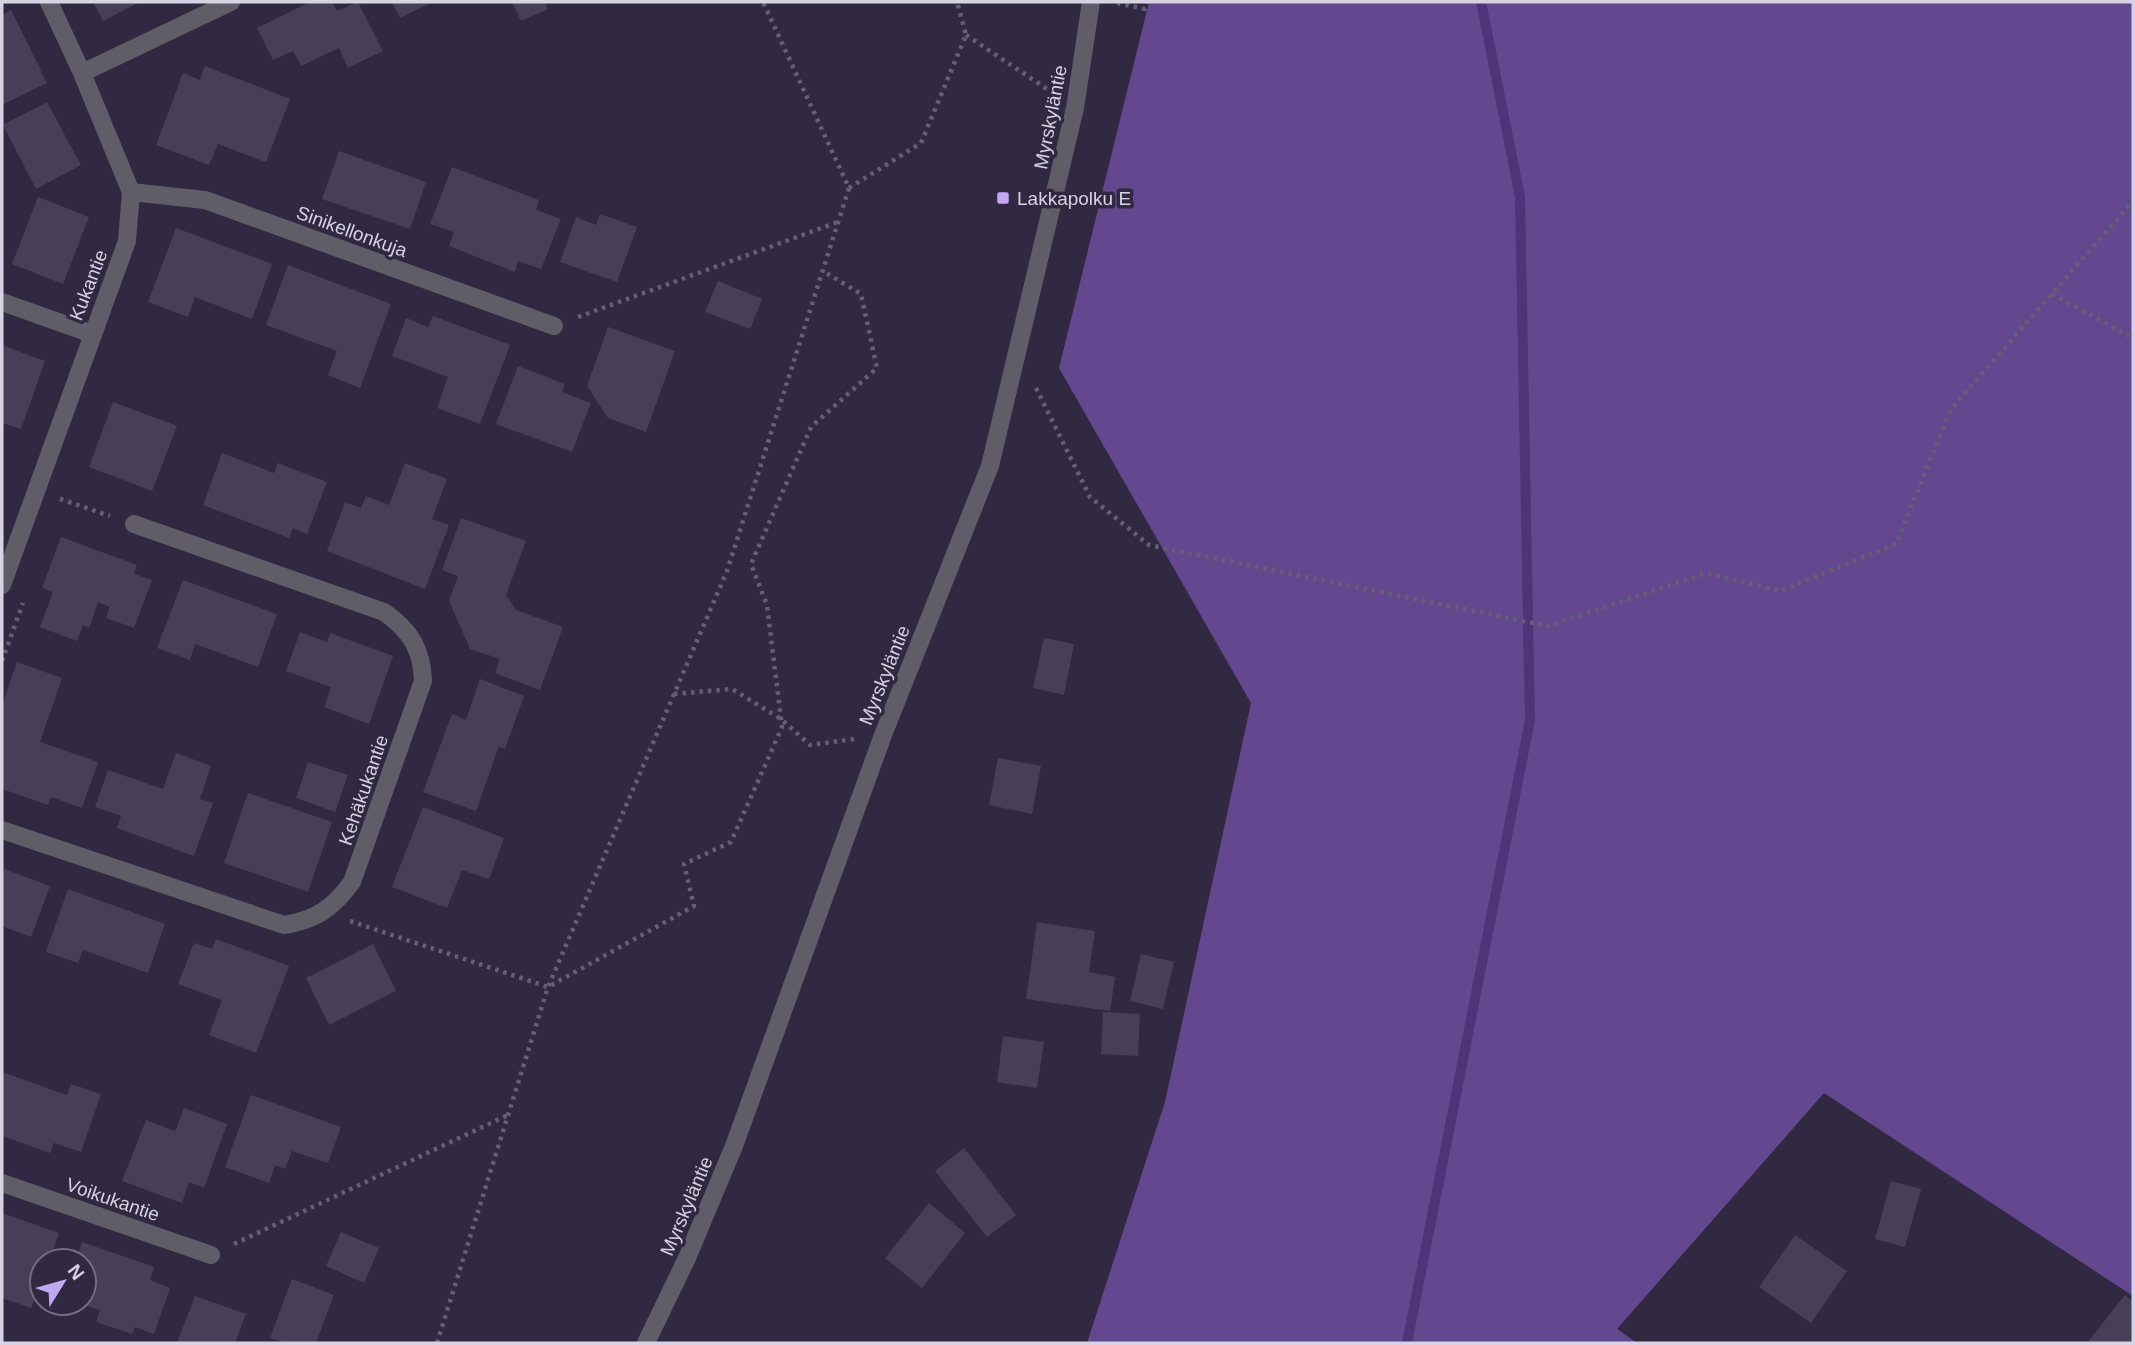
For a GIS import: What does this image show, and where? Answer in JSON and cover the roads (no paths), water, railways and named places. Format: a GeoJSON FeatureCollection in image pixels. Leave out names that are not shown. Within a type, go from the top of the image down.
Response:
{"type":"FeatureCollection","features":[{"type":"Feature","properties":{"kind":"street","name":"Kukantie"},"geometry":{"type":"LineString","coordinates":[[2,585],[127,241],[131,192],[82,73],[49,2]]}},
{"type":"Feature","properties":{"kind":"street"},"geometry":{"type":"LineString","coordinates":[[82,73],[231,2]]}},
{"type":"Feature","properties":{"kind":"street","name":"Myrskyläntie"},"geometry":{"type":"LineString","coordinates":[[646,1343],[687,1258],[734,1146],[883,735],[990,466],[1076,108],[1091,2]]}},
{"type":"Feature","properties":{"kind":"street","name":"Sinikellonkuja"},"geometry":{"type":"LineString","coordinates":[[131,192],[205,201],[554,326]]}},
{"type":"Feature","properties":{"kind":"street"},"geometry":{"type":"LineString","coordinates":[[2,302],[92,334]]}},
{"type":"Feature","properties":{"kind":"street","name":"Kehäkukantie"},"geometry":{"type":"LineString","coordinates":[[2,830],[284,925],[305,922],[323,912],[339,900],[352,882],[423,681],[423,660],[401,624],[384,612],[134,524]]}},
{"type":"Feature","properties":{"kind":"street","name":"Voikukantie"},"geometry":{"type":"LineString","coordinates":[[2,1182],[211,1255]]}},
{"type":"Feature","properties":{"kind":"waterway"},"geometry":{"type":"LineString","coordinates":[[1481,2],[1520,197],[1528,621]]}},
{"type":"Feature","properties":{"kind":"waterway"},"geometry":{"type":"LineString","coordinates":[[1407,1343],[1530,720],[1528,626]]}},
{"type":"Feature","properties":{"kind":"place","name":"Lakkapolku E"},"geometry":{"type":"Point","coordinates":[1003,198]}}]}
